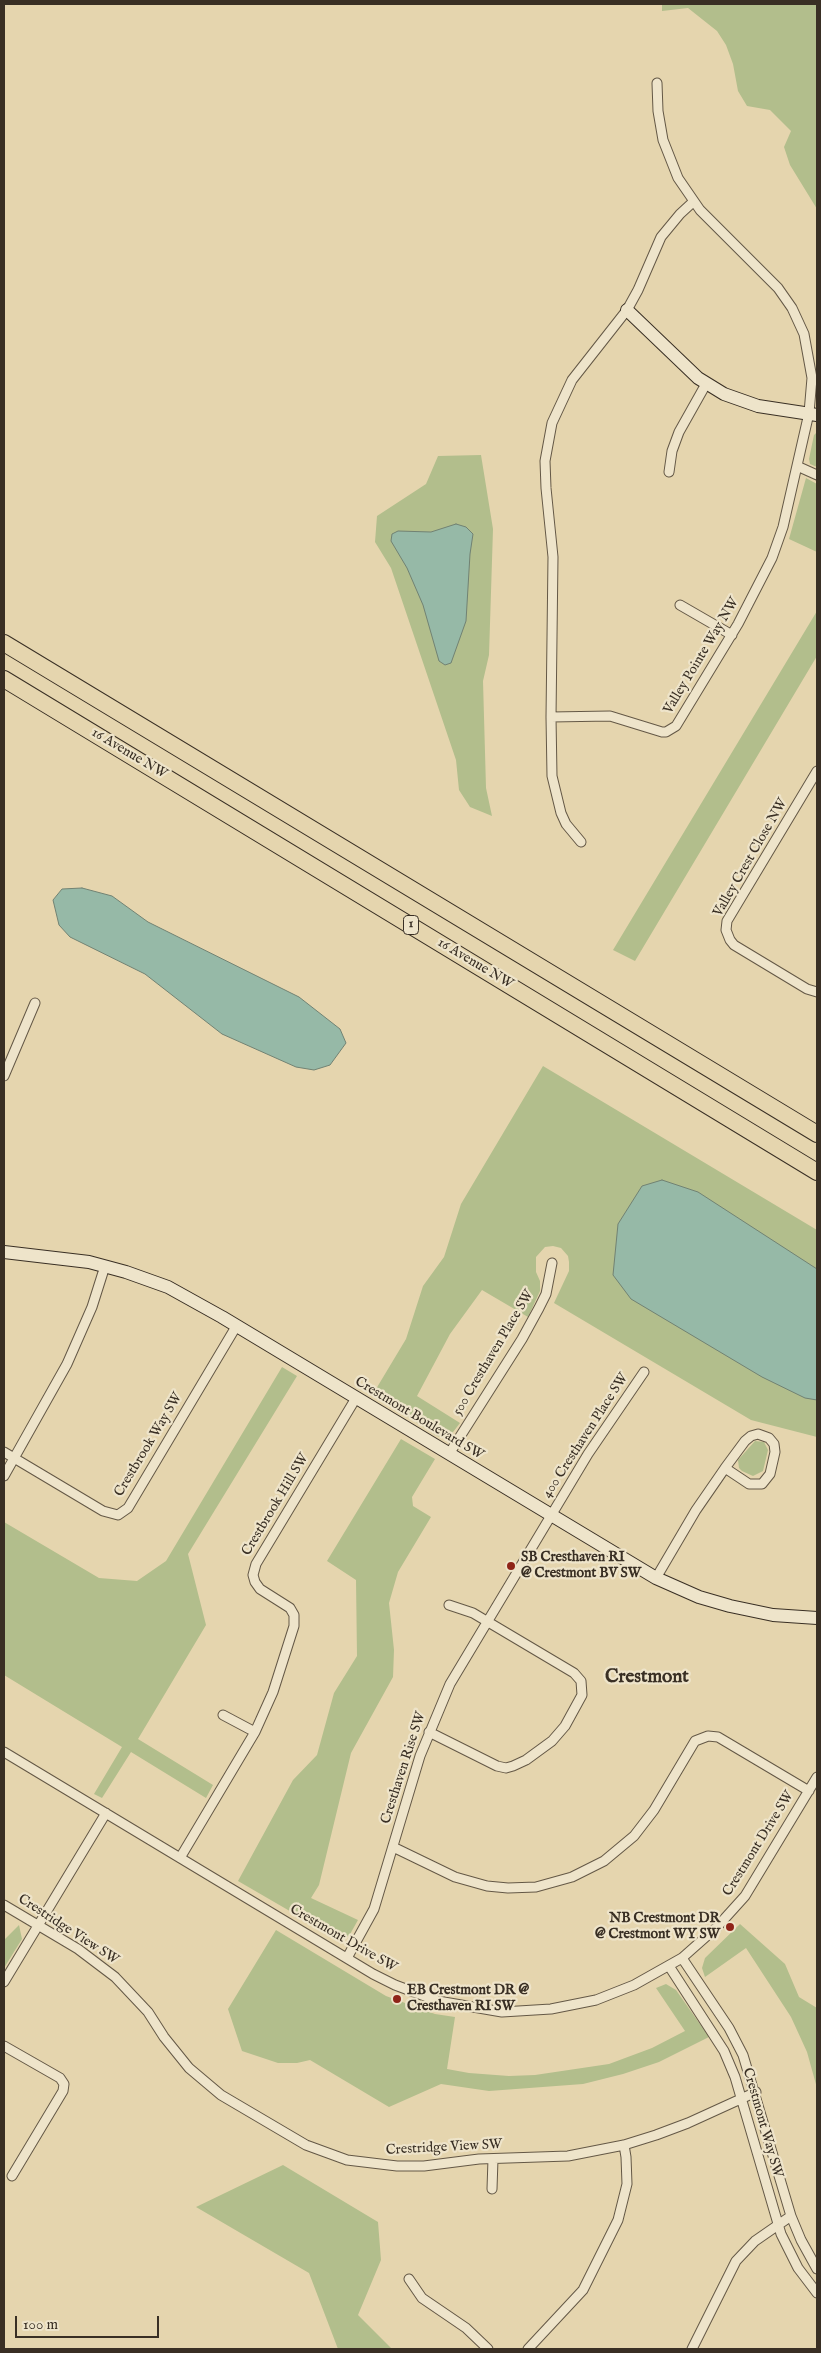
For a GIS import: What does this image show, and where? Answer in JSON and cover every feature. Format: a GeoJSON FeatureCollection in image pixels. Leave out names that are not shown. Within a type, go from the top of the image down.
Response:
{"type":"FeatureCollection","features":[{"type":"Feature","properties":{"kind":"highway","name":"1"},"geometry":{"type":"LineString","coordinates":[[4,643],[817,1134]]}},
{"type":"Feature","properties":{"kind":"highway","name":"16 Avenue NW"},"geometry":{"type":"LineString","coordinates":[[4,679],[817,1172]]}},
{"type":"Feature","properties":{"kind":"street","name":"Valley Pointe Way NW"},"geometry":{"type":"LineString","coordinates":[[551,717],[610,716],[657,731],[666,732],[672,730],[679,722],[732,635],[772,558],[783,527],[797,466],[813,414],[812,378],[808,348],[792,308],[766,275],[694,202],[678,178],[666,150],[659,123],[657,83]]}},
{"type":"Feature","properties":{"kind":"street"},"geometry":{"type":"LineString","coordinates":[[581,842],[566,824],[561,813],[552,776],[551,717],[554,557],[546,488],[548,439],[558,406],[572,380],[627,310],[638,290],[661,237],[680,214],[694,202]]}},
{"type":"Feature","properties":{"kind":"street"},"geometry":{"type":"LineString","coordinates":[[627,310],[706,384],[741,402],[813,414]]}},
{"type":"Feature","properties":{"kind":"street"},"geometry":{"type":"LineString","coordinates":[[669,472],[672,451],[679,432],[706,384]]}},
{"type":"Feature","properties":{"kind":"street"},"geometry":{"type":"LineString","coordinates":[[797,466],[817,475]]}},
{"type":"Feature","properties":{"kind":"street"},"geometry":{"type":"LineString","coordinates":[[680,605],[732,635]]}},
{"type":"Feature","properties":{"kind":"street","name":"Valley Crest Close NW"},"geometry":{"type":"LineString","coordinates":[[817,772],[815,781],[727,921],[726,930],[734,945],[807,989],[817,992]]}},
{"type":"Feature","properties":{"kind":"street"},"geometry":{"type":"LineString","coordinates":[[4,1076],[35,1003]]}},
{"type":"Feature","properties":{"kind":"street","name":"Crestmont Boulevard SW"},"geometry":{"type":"LineString","coordinates":[[4,1252],[74,1259],[105,1266],[168,1287],[237,1325],[550,1516],[656,1578],[699,1597],[730,1606],[773,1615],[817,1618]]}},
{"type":"Feature","properties":{"kind":"street","name":"500 Cresthaven Place SW"},"geometry":{"type":"LineString","coordinates":[[449,1454],[522,1339],[539,1308],[546,1294],[552,1263]]}},
{"type":"Feature","properties":{"kind":"street"},"geometry":{"type":"LineString","coordinates":[[4,1476],[67,1364],[92,1307],[105,1266]]}},
{"type":"Feature","properties":{"kind":"street","name":"Crestbrook Way SW"},"geometry":{"type":"LineString","coordinates":[[4,1452],[103,1511],[118,1515],[128,1508],[237,1325]]}},
{"type":"Feature","properties":{"kind":"street","name":"400 Cresthaven Place SW"},"geometry":{"type":"LineString","coordinates":[[550,1516],[588,1454],[644,1372]]}},
{"type":"Feature","properties":{"kind":"street","name":"Crestbrook Hill SW"},"geometry":{"type":"LineString","coordinates":[[180,1858],[255,1732],[278,1679],[294,1619],[290,1608],[258,1586],[254,1569],[356,1398]]}},
{"type":"Feature","properties":{"kind":"street"},"geometry":{"type":"LineString","coordinates":[[656,1578],[683,1531],[726,1468],[751,1436],[758,1434],[766,1436],[774,1444],[775,1452],[770,1474],[762,1484],[749,1484],[726,1468]]}},
{"type":"Feature","properties":{"kind":"street","name":"Cresthaven Rise SW"},"geometry":{"type":"LineString","coordinates":[[347,1958],[374,1910],[420,1756],[450,1684],[550,1516]]}},
{"type":"Feature","properties":{"kind":"street"},"geometry":{"type":"LineString","coordinates":[[429,1732],[497,1766],[513,1766],[526,1760],[552,1741],[581,1700],[583,1690],[578,1677],[473,1613],[449,1605]]}},
{"type":"Feature","properties":{"kind":"street"},"geometry":{"type":"LineString","coordinates":[[223,1715],[255,1732]]}},
{"type":"Feature","properties":{"kind":"street"},"geometry":{"type":"LineString","coordinates":[[392,1847],[455,1877],[487,1886],[508,1888],[536,1887],[572,1877],[604,1862],[634,1836],[654,1810],[695,1741],[708,1736],[718,1737],[809,1791]]}},
{"type":"Feature","properties":{"kind":"street","name":"Crestmont Drive SW"},"geometry":{"type":"LineString","coordinates":[[4,1752],[373,1974],[417,1995],[458,2006],[502,2012],[560,2008],[596,2000],[634,1985],[682,1958],[717,1927],[745,1896],[817,1777]]}},
{"type":"Feature","properties":{"kind":"street"},"geometry":{"type":"LineString","coordinates":[[4,1982],[106,1813]]}},
{"type":"Feature","properties":{"kind":"street","name":"Crestridge View SW"},"geometry":{"type":"LineString","coordinates":[[4,1905],[78,1950],[114,1977],[148,2012],[176,2053],[205,2082],[235,2105],[306,2145],[347,2160],[397,2166],[568,2156],[624,2145],[688,2123],[756,2092]]}},
{"type":"Feature","properties":{"kind":"street","name":"Crestmont Way SW"},"geometry":{"type":"LineString","coordinates":[[682,1958],[736,2040],[756,2092],[791,2216],[800,2240],[817,2269]]}},
{"type":"Feature","properties":{"kind":"street","name":"Crestmont Way SW"},"geometry":{"type":"LineString","coordinates":[[669,1966],[718,2040],[730,2064],[778,2224],[798,2268],[817,2294]]}},
{"type":"Feature","properties":{"kind":"street"},"geometry":{"type":"LineString","coordinates":[[4,2046],[60,2078],[64,2084],[63,2091],[12,2176]]}},
{"type":"Feature","properties":{"kind":"street"},"geometry":{"type":"LineString","coordinates":[[528,2349],[580,2294],[612,2234],[626,2194],[627,2171],[624,2145]]}},
{"type":"Feature","properties":{"kind":"street"},"geometry":{"type":"LineString","coordinates":[[492,2189],[493,2159]]}},
{"type":"Feature","properties":{"kind":"street"},"geometry":{"type":"LineString","coordinates":[[692,2349],[736,2261],[755,2241],[791,2216]]}},
{"type":"Feature","properties":{"kind":"street"},"geometry":{"type":"LineString","coordinates":[[409,2279],[422,2298],[466,2328],[488,2349]]}},
{"type":"Feature","properties":{"kind":"shaded area"},"geometry":{"type":"Polygon","coordinates":[[[662,4],[817,4],[817,209],[790,165],[784,147],[791,131],[770,110],[747,106],[738,91],[733,64],[726,45],[717,31],[688,8],[662,11],[662,4]]]}},
{"type":"Feature","properties":{"kind":"shaded area"},"geometry":{"type":"Polygon","coordinates":[[[817,432],[817,467],[810,464],[809,459],[814,435],[817,432]]]}},
{"type":"Feature","properties":{"kind":"shaded area"},"geometry":{"type":"Polygon","coordinates":[[[481,455],[493,529],[489,655],[483,681],[486,788],[492,816],[470,807],[459,790],[456,760],[391,568],[375,542],[377,516],[426,484],[438,456],[481,455]]]}},
{"type":"Feature","properties":{"kind":"shaded area"},"geometry":{"type":"Polygon","coordinates":[[[806,478],[817,484],[817,552],[789,539],[806,478]]]}},
{"type":"Feature","properties":{"kind":"shaded area"},"geometry":{"type":"Polygon","coordinates":[[[456,524],[466,527],[473,534],[466,621],[451,663],[445,665],[439,661],[423,605],[407,568],[391,541],[392,534],[398,531],[431,532],[456,524]]]}},
{"type":"Feature","properties":{"kind":"shaded area"},"geometry":{"type":"Polygon","coordinates":[[[817,611],[817,656],[635,961],[613,950],[817,611]]]}},
{"type":"Feature","properties":{"kind":"shaded area"},"geometry":{"type":"Polygon","coordinates":[[[82,888],[112,896],[148,922],[299,997],[340,1029],[346,1043],[330,1065],[314,1070],[296,1067],[222,1034],[145,974],[70,937],[59,925],[53,900],[62,889],[82,888]]]}},
{"type":"Feature","properties":{"kind":"shaded area"},"geometry":{"type":"Polygon","coordinates":[[[543,1066],[817,1230],[817,1437],[751,1420],[554,1303],[569,1271],[569,1262],[568,1256],[561,1248],[553,1246],[545,1247],[536,1257],[536,1272],[540,1281],[540,1291],[528,1317],[482,1290],[450,1334],[417,1396],[460,1423],[450,1436],[445,1438],[437,1436],[373,1394],[406,1339],[423,1286],[444,1257],[461,1204],[543,1066]]]}},
{"type":"Feature","properties":{"kind":"shaded area"},"geometry":{"type":"Polygon","coordinates":[[[662,1180],[698,1192],[817,1269],[817,1400],[805,1398],[762,1377],[631,1299],[613,1275],[618,1224],[642,1186],[662,1180]]]}},
{"type":"Feature","properties":{"kind":"shaded area"},"geometry":{"type":"Polygon","coordinates":[[[282,1367],[297,1376],[188,1554],[206,1625],[138,1739],[213,1785],[206,1798],[131,1752],[102,1798],[94,1794],[122,1747],[4,1675],[4,1522],[99,1578],[137,1581],[166,1561],[282,1367]]]}},
{"type":"Feature","properties":{"kind":"shaded area"},"geometry":{"type":"Polygon","coordinates":[[[401,1439],[435,1459],[412,1497],[413,1506],[431,1517],[398,1572],[389,1603],[394,1650],[393,1677],[351,1753],[319,1885],[311,1898],[358,1920],[349,1936],[338,1939],[238,1881],[293,1780],[317,1755],[334,1693],[357,1656],[356,1580],[327,1561],[401,1439]]]}},
{"type":"Feature","properties":{"kind":"shaded area"},"geometry":{"type":"Polygon","coordinates":[[[755,1441],[764,1442],[768,1450],[763,1471],[753,1476],[739,1468],[738,1460],[755,1441]]]}},
{"type":"Feature","properties":{"kind":"shaded area"},"geometry":{"type":"Polygon","coordinates":[[[740,1924],[785,1964],[799,1997],[817,2008],[817,2088],[807,2052],[791,2017],[746,1948],[705,1977],[702,1968],[705,1958],[740,1924]]]}},
{"type":"Feature","properties":{"kind":"shaded area"},"geometry":{"type":"Polygon","coordinates":[[[19,1925],[22,1939],[4,1968],[4,1940],[19,1925]]]}},
{"type":"Feature","properties":{"kind":"shaded area"},"geometry":{"type":"Polygon","coordinates":[[[276,1930],[386,1996],[435,2014],[455,2017],[447,2069],[469,2073],[509,2076],[535,2075],[609,2064],[652,2048],[685,2031],[656,1988],[666,1984],[676,1990],[709,2037],[659,2062],[623,2074],[583,2084],[489,2091],[441,2084],[389,2107],[310,2060],[297,2063],[278,2063],[242,2051],[228,2009],[276,1930]]]}},
{"type":"Feature","properties":{"kind":"shaded area"},"geometry":{"type":"Polygon","coordinates":[[[283,2165],[378,2222],[381,2260],[358,2315],[392,2349],[338,2349],[309,2273],[196,2207],[283,2165]]]}},
{"type":"Feature","properties":{"kind":"place","name":"SB Cresthaven RI @ Crestmont BV SW"},"geometry":{"type":"Point","coordinates":[511,1566]}},
{"type":"Feature","properties":{"kind":"place","name":"NB Crestmont DR @ Crestmont WY SW"},"geometry":{"type":"Point","coordinates":[730,1927]}},
{"type":"Feature","properties":{"kind":"place","name":"EB Crestmont DR @ Cresthaven RI SW"},"geometry":{"type":"Point","coordinates":[397,1999]}},
{"type":"Feature","properties":{"kind":"district","name":"Crestmont"},"geometry":{"type":"Point","coordinates":[647,1678]}}]}
